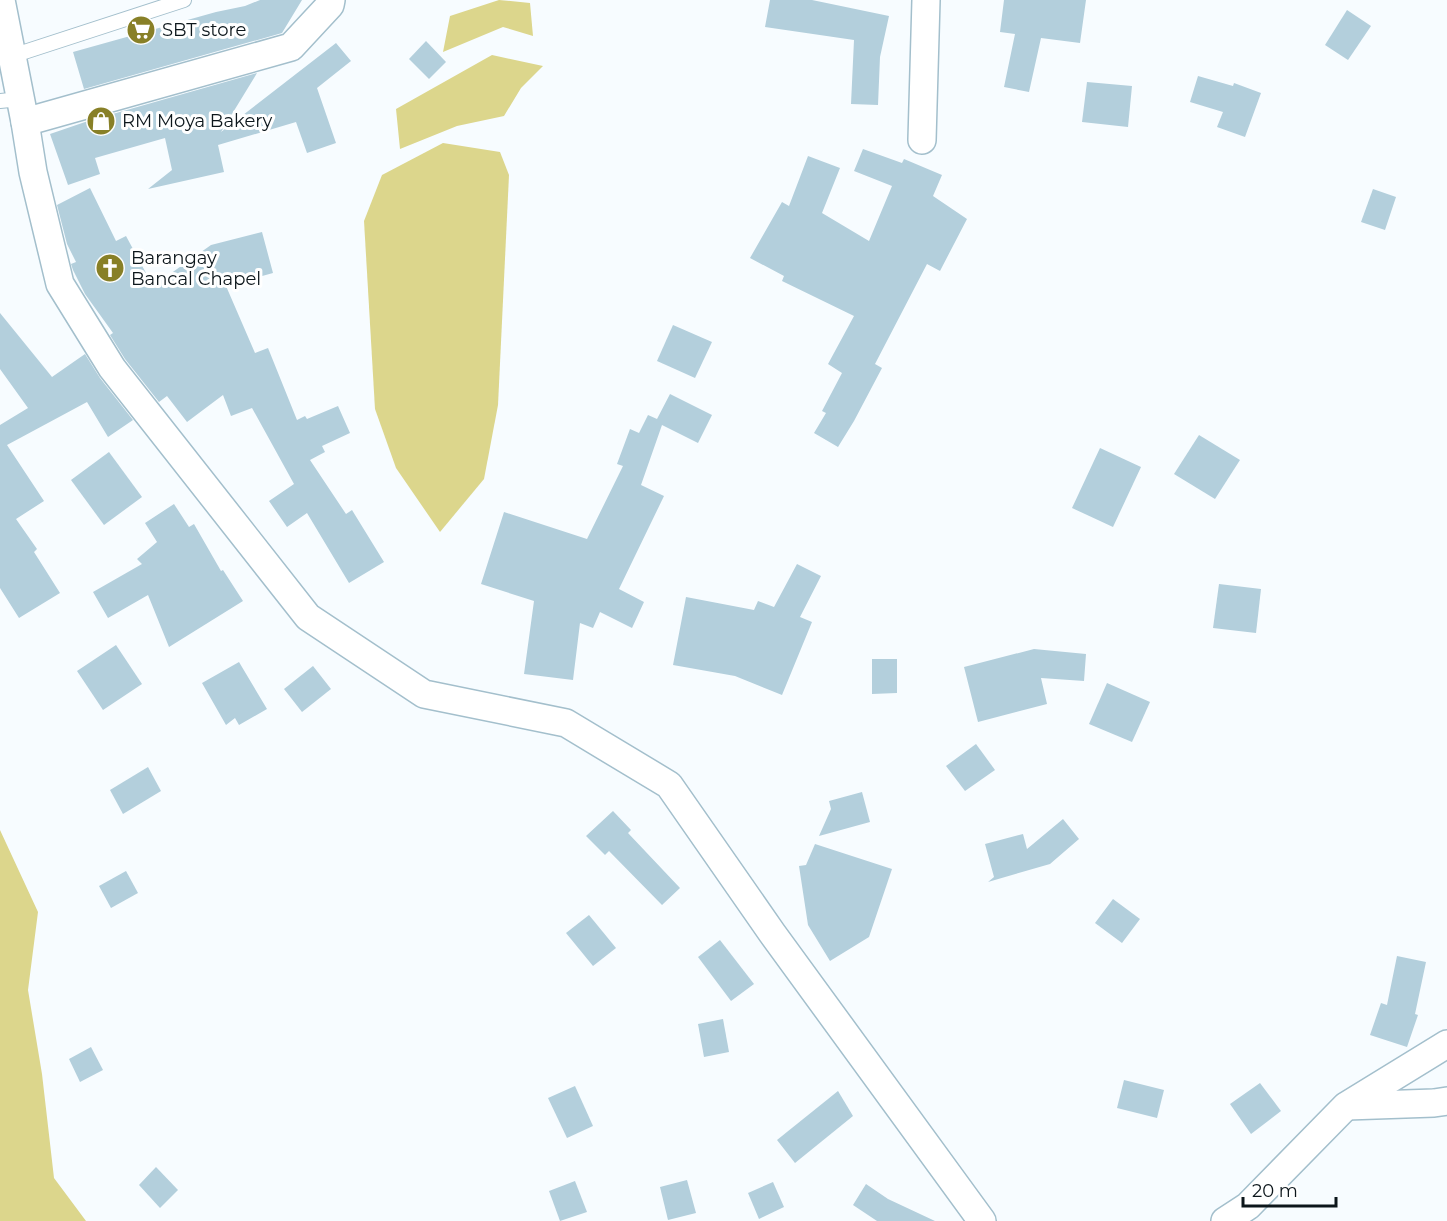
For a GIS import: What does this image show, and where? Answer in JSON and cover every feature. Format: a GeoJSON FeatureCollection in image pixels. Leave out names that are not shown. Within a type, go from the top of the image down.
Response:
{"type":"FeatureCollection","features":[{"type":"Feature","properties":{"kind":"street"},"geometry":{"type":"LineString","coordinates":[[1,0],[12,56],[15,108],[60,284],[112,368],[308,617],[424,694],[566,723],[669,785],[772,933],[982,1221]]}},
{"type":"Feature","properties":{"kind":"street"},"geometry":{"type":"LineString","coordinates":[[15,108],[291,47],[330,5],[331,0]]}},
{"type":"Feature","properties":{"kind":"street"},"geometry":{"type":"LineString","coordinates":[[922,140],[926,0]]}},
{"type":"Feature","properties":{"kind":"street"},"geometry":{"type":"LineString","coordinates":[[1225,1221],[1248,1206],[1346,1106],[1447,1044]]}},
{"type":"Feature","properties":{"kind":"street"},"geometry":{"type":"LineString","coordinates":[[1346,1106],[1447,1101]]}},
{"type":"Feature","properties":{"kind":"lane"},"geometry":{"type":"LineString","coordinates":[[12,56],[184,0]]}},
{"type":"Feature","properties":{"kind":"shaded area"},"geometry":{"type":"Polygon","coordinates":[[[499,0],[530,3],[533,36],[503,27],[443,52],[450,16],[499,0]]]}},
{"type":"Feature","properties":{"kind":"shaded area"},"geometry":{"type":"Polygon","coordinates":[[[492,55],[543,66],[521,88],[504,116],[457,126],[400,149],[396,109],[492,55]]]}},
{"type":"Feature","properties":{"kind":"shaded area"},"geometry":{"type":"Polygon","coordinates":[[[443,143],[500,152],[509,175],[498,405],[484,479],[440,532],[396,468],[375,409],[364,221],[382,175],[443,143]]]}},
{"type":"Feature","properties":{"kind":"shaded area"},"geometry":{"type":"Polygon","coordinates":[[[0,830],[38,912],[28,990],[42,1074],[54,1178],[86,1221],[0,1221],[0,830]]]}},
{"type":"Feature","properties":{"kind":"building"},"geometry":{"type":"Polygon","coordinates":[[[260,0],[302,0],[282,33],[84,89],[73,52],[260,0]]]}},
{"type":"Feature","properties":{"kind":"building"},"geometry":{"type":"Polygon","coordinates":[[[770,0],[812,0],[889,16],[880,57],[878,105],[851,104],[854,40],[765,27],[770,0]]]}},
{"type":"Feature","properties":{"kind":"building"},"geometry":{"type":"Polygon","coordinates":[[[1004,0],[1086,0],[1080,43],[1041,38],[1029,92],[1004,87],[1015,34],[1000,32],[1004,0]]]}},
{"type":"Feature","properties":{"kind":"building"},"geometry":{"type":"Polygon","coordinates":[[[1347,10],[1371,26],[1348,60],[1325,45],[1347,10]]]}},
{"type":"Feature","properties":{"kind":"building"},"geometry":{"type":"Polygon","coordinates":[[[426,41],[446,62],[429,79],[409,59],[426,41]]]}},
{"type":"Feature","properties":{"kind":"building"},"geometry":{"type":"Polygon","coordinates":[[[336,43],[351,61],[317,88],[336,143],[307,153],[296,122],[218,145],[224,172],[148,189],[172,170],[165,138],[95,158],[100,174],[68,185],[50,134],[257,73],[221,132],[336,43]]]}},
{"type":"Feature","properties":{"kind":"building"},"geometry":{"type":"Polygon","coordinates":[[[1198,76],[1233,86],[1234,83],[1261,93],[1245,137],[1217,127],[1223,112],[1190,102],[1198,76]]]}},
{"type":"Feature","properties":{"kind":"building"},"geometry":{"type":"Polygon","coordinates":[[[1087,82],[1132,86],[1128,127],[1082,122],[1087,82]]]}},
{"type":"Feature","properties":{"kind":"building"},"geometry":{"type":"Polygon","coordinates":[[[863,149],[902,163],[904,159],[942,175],[933,196],[967,219],[940,271],[927,264],[875,364],[882,368],[838,447],[814,433],[826,413],[822,411],[842,373],[828,364],[854,316],[782,281],[784,276],[750,258],[782,202],[789,206],[808,156],[840,168],[822,213],[869,241],[892,186],[854,171],[863,149]]]}},
{"type":"Feature","properties":{"kind":"building"},"geometry":{"type":"Polygon","coordinates":[[[90,188],[116,241],[126,236],[153,286],[211,245],[262,232],[273,273],[226,286],[255,353],[268,348],[297,420],[305,416],[307,419],[338,406],[350,433],[322,446],[325,452],[310,460],[346,514],[352,510],[384,562],[349,583],[307,513],[287,527],[269,501],[294,484],[252,408],[231,416],[223,395],[187,422],[167,396],[159,402],[125,359],[110,335],[113,333],[85,294],[73,270],[71,264],[76,262],[67,244],[57,205],[90,188]]]}},
{"type":"Feature","properties":{"kind":"building"},"geometry":{"type":"Polygon","coordinates":[[[1373,189],[1396,197],[1385,230],[1361,222],[1373,189]]]}},
{"type":"Feature","properties":{"kind":"building"},"geometry":{"type":"Polygon","coordinates":[[[0,313],[52,377],[85,354],[100,378],[133,420],[108,437],[87,402],[7,445],[44,501],[16,519],[37,549],[34,552],[60,593],[19,618],[0,588],[0,425],[28,408],[0,369],[0,313]]]}},
{"type":"Feature","properties":{"kind":"building"},"geometry":{"type":"Polygon","coordinates":[[[673,325],[712,342],[695,378],[657,361],[673,325]]]}},
{"type":"Feature","properties":{"kind":"building"},"geometry":{"type":"Polygon","coordinates":[[[670,394],[712,415],[698,443],[662,425],[641,485],[664,496],[619,589],[644,602],[632,628],[600,612],[593,628],[580,623],[573,680],[524,674],[534,601],[481,584],[504,512],[587,539],[623,466],[617,464],[630,429],[639,433],[648,415],[657,419],[670,394]]]}},
{"type":"Feature","properties":{"kind":"building"},"geometry":{"type":"Polygon","coordinates":[[[1199,435],[1240,460],[1215,499],[1174,474],[1199,435]]]}},
{"type":"Feature","properties":{"kind":"building"},"geometry":{"type":"Polygon","coordinates":[[[1100,448],[1141,467],[1113,527],[1072,508],[1100,448]]]}},
{"type":"Feature","properties":{"kind":"building"},"geometry":{"type":"Polygon","coordinates":[[[109,452],[142,497],[104,525],[71,480],[109,452]]]}},
{"type":"Feature","properties":{"kind":"building"},"geometry":{"type":"Polygon","coordinates":[[[174,504],[189,527],[194,524],[221,571],[223,570],[243,601],[169,647],[148,595],[108,618],[93,592],[142,564],[137,559],[157,542],[145,523],[174,504]]]}},
{"type":"Feature","properties":{"kind":"building"},"geometry":{"type":"Polygon","coordinates":[[[797,564],[821,576],[800,617],[812,622],[782,695],[735,676],[673,665],[686,597],[754,610],[758,601],[774,607],[797,564]]]}},
{"type":"Feature","properties":{"kind":"building"},"geometry":{"type":"Polygon","coordinates":[[[1219,584],[1261,589],[1256,633],[1213,628],[1219,584]]]}},
{"type":"Feature","properties":{"kind":"building"},"geometry":{"type":"Polygon","coordinates":[[[116,645],[142,684],[103,710],[77,671],[116,645]]]}},
{"type":"Feature","properties":{"kind":"building"},"geometry":{"type":"Polygon","coordinates":[[[1034,649],[1086,654],[1084,681],[1041,678],[1047,704],[978,722],[964,667],[1034,649]]]}},
{"type":"Feature","properties":{"kind":"building"},"geometry":{"type":"Polygon","coordinates":[[[872,659],[897,659],[897,693],[872,694],[872,659]]]}},
{"type":"Feature","properties":{"kind":"building"},"geometry":{"type":"Polygon","coordinates":[[[239,662],[267,709],[239,725],[235,718],[226,725],[202,683],[239,662]]]}},
{"type":"Feature","properties":{"kind":"building"},"geometry":{"type":"Polygon","coordinates":[[[313,666],[331,689],[302,712],[284,689],[313,666]]]}},
{"type":"Feature","properties":{"kind":"building"},"geometry":{"type":"Polygon","coordinates":[[[1107,683],[1150,702],[1132,742],[1089,724],[1107,683]]]}},
{"type":"Feature","properties":{"kind":"building"},"geometry":{"type":"Polygon","coordinates":[[[976,744],[995,770],[965,791],[946,766],[976,744]]]}},
{"type":"Feature","properties":{"kind":"building"},"geometry":{"type":"Polygon","coordinates":[[[148,767],[161,791],[123,814],[110,790],[148,767]]]}},
{"type":"Feature","properties":{"kind":"building"},"geometry":{"type":"Polygon","coordinates":[[[862,792],[870,822],[819,836],[831,809],[829,801],[862,792]]]}},
{"type":"Feature","properties":{"kind":"building"},"geometry":{"type":"Polygon","coordinates":[[[613,811],[631,830],[628,833],[680,888],[662,905],[609,851],[605,855],[586,836],[613,811]]]}},
{"type":"Feature","properties":{"kind":"building"},"geometry":{"type":"Polygon","coordinates":[[[1063,819],[1079,839],[1050,864],[988,882],[994,877],[985,844],[1023,834],[1027,849],[1063,819]]]}},
{"type":"Feature","properties":{"kind":"building"},"geometry":{"type":"Polygon","coordinates":[[[815,844],[892,869],[869,937],[830,961],[808,925],[799,866],[806,865],[815,844]]]}},
{"type":"Feature","properties":{"kind":"building"},"geometry":{"type":"Polygon","coordinates":[[[126,871],[138,893],[111,908],[99,886],[126,871]]]}},
{"type":"Feature","properties":{"kind":"building"},"geometry":{"type":"Polygon","coordinates":[[[1113,899],[1140,919],[1122,943],[1095,923],[1113,899]]]}},
{"type":"Feature","properties":{"kind":"building"},"geometry":{"type":"Polygon","coordinates":[[[589,915],[616,948],[593,966],[566,933],[589,915]]]}},
{"type":"Feature","properties":{"kind":"building"},"geometry":{"type":"Polygon","coordinates":[[[720,940],[754,984],[731,1001],[698,957],[720,940]]]}},
{"type":"Feature","properties":{"kind":"building"},"geometry":{"type":"Polygon","coordinates":[[[1397,956],[1426,962],[1415,1014],[1418,1015],[1407,1047],[1370,1035],[1381,1003],[1387,1005],[1397,956]]]}},
{"type":"Feature","properties":{"kind":"building"},"geometry":{"type":"Polygon","coordinates":[[[723,1019],[729,1052],[704,1057],[698,1024],[723,1019]]]}},
{"type":"Feature","properties":{"kind":"building"},"geometry":{"type":"Polygon","coordinates":[[[91,1047],[103,1070],[80,1082],[69,1059],[91,1047]]]}},
{"type":"Feature","properties":{"kind":"building"},"geometry":{"type":"Polygon","coordinates":[[[1124,1080],[1164,1090],[1157,1118],[1117,1108],[1124,1080]]]}},
{"type":"Feature","properties":{"kind":"building"},"geometry":{"type":"Polygon","coordinates":[[[1260,1083],[1281,1111],[1251,1134],[1230,1104],[1260,1083]]]}},
{"type":"Feature","properties":{"kind":"building"},"geometry":{"type":"Polygon","coordinates":[[[575,1086],[593,1126],[567,1138],[548,1098],[575,1086]]]}},
{"type":"Feature","properties":{"kind":"building"},"geometry":{"type":"Polygon","coordinates":[[[838,1091],[853,1116],[795,1163],[777,1140],[838,1091]]]}},
{"type":"Feature","properties":{"kind":"building"},"geometry":{"type":"Polygon","coordinates":[[[156,1167],[178,1190],[160,1208],[139,1185],[156,1167]]]}},
{"type":"Feature","properties":{"kind":"building"},"geometry":{"type":"Polygon","coordinates":[[[687,1180],[696,1213],[668,1220],[660,1187],[687,1180]]]}},
{"type":"Feature","properties":{"kind":"building"},"geometry":{"type":"Polygon","coordinates":[[[575,1181],[587,1212],[560,1221],[549,1191],[575,1181]]]}},
{"type":"Feature","properties":{"kind":"building"},"geometry":{"type":"Polygon","coordinates":[[[773,1182],[784,1207],[759,1219],[748,1193],[773,1182]]]}},
{"type":"Feature","properties":{"kind":"building"},"geometry":{"type":"Polygon","coordinates":[[[866,1184],[888,1199],[935,1221],[877,1221],[853,1205],[866,1184]]]}},
{"type":"Feature","properties":{"kind":"place","name":"SBT store"},"geometry":{"type":"Point","coordinates":[141,30]}},
{"type":"Feature","properties":{"kind":"place","name":"RM Moya Bakery"},"geometry":{"type":"Point","coordinates":[101,121]}},
{"type":"Feature","properties":{"kind":"place","name":"Barangay Bancal Chapel"},"geometry":{"type":"Point","coordinates":[110,268]}}]}
